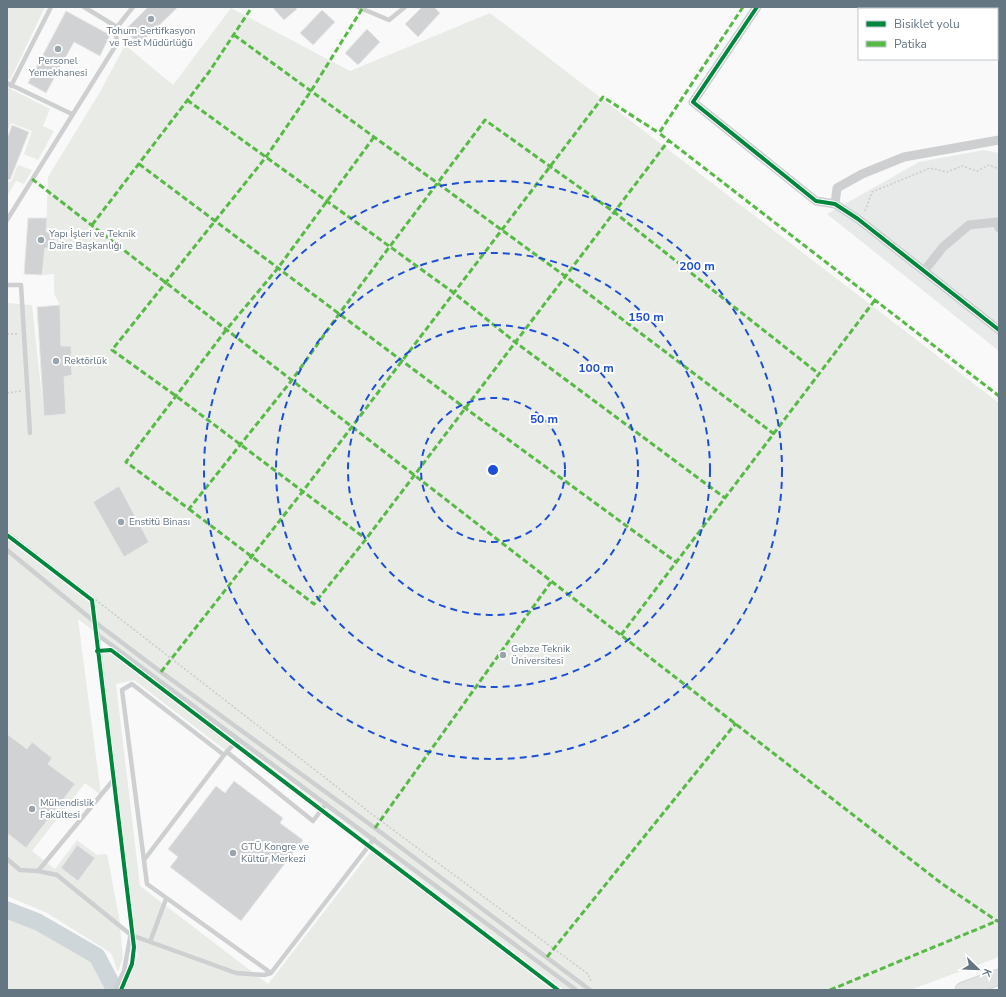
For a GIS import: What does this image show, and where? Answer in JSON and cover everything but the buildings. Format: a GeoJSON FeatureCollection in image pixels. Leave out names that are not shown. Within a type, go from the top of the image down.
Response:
{"type":"FeatureCollection","features":[{"type":"Feature","properties":{"kind":"highway"},"geometry":{"type":"LineString","coordinates":[[963,990],[999,977]]}},
{"type":"Feature","properties":{"kind":"street"},"geometry":{"type":"LineString","coordinates":[[756,7],[693,102],[816,201],[835,204],[858,219],[999,330]]}},
{"type":"Feature","properties":{"kind":"street"},"geometry":{"type":"LineString","coordinates":[[835,204],[838,188],[862,174],[904,157],[999,140]]}},
{"type":"Feature","properties":{"kind":"street"},"geometry":{"type":"LineString","coordinates":[[924,271],[943,247],[969,225],[998,222],[999,228]]}},
{"type":"Feature","properties":{"kind":"lane"},"geometry":{"type":"LineString","coordinates":[[51,7],[9,84],[72,114]]}},
{"type":"Feature","properties":{"kind":"lane"},"geometry":{"type":"LineString","coordinates":[[84,7],[117,27]]}},
{"type":"Feature","properties":{"kind":"lane"},"geometry":{"type":"LineString","coordinates":[[7,220],[116,45],[117,27],[133,7]]}},
{"type":"Feature","properties":{"kind":"lane"},"geometry":{"type":"LineString","coordinates":[[358,7],[389,20],[405,7]]}},
{"type":"Feature","properties":{"kind":"lane"},"geometry":{"type":"LineString","coordinates":[[7,285],[20,285],[30,433]]}},
{"type":"Feature","properties":{"kind":"lane"},"geometry":{"type":"LineString","coordinates":[[7,550],[95,622],[375,828],[584,988],[590,990]]}},
{"type":"Feature","properties":{"kind":"lane"},"geometry":{"type":"LineString","coordinates":[[95,622],[98,635],[132,926],[124,971],[116,990]]}},
{"type":"Feature","properties":{"kind":"lane"},"geometry":{"type":"LineString","coordinates":[[98,635],[576,990]]}},
{"type":"Feature","properties":{"kind":"lane"},"geometry":{"type":"LineString","coordinates":[[271,972],[166,899],[147,884],[122,690],[132,684],[314,821],[326,804]]}},
{"type":"Feature","properties":{"kind":"lane"},"geometry":{"type":"LineString","coordinates":[[144,860],[238,739]]}},
{"type":"Feature","properties":{"kind":"lane"},"geometry":{"type":"LineString","coordinates":[[38,872],[115,778]]}},
{"type":"Feature","properties":{"kind":"lane"},"geometry":{"type":"LineString","coordinates":[[7,859],[20,870],[57,875],[131,935],[236,973],[264,975],[271,972],[374,840]]}},
{"type":"Feature","properties":{"kind":"lane"},"geometry":{"type":"LineString","coordinates":[[150,942],[166,899]]}},
{"type":"Feature","properties":{"kind":"path"},"geometry":{"type":"LineString","coordinates":[[867,218],[864,210],[872,192],[930,168],[947,172],[962,166],[977,171],[988,165],[999,169]]}},
{"type":"Feature","properties":{"kind":"path"},"geometry":{"type":"LineString","coordinates":[[7,334],[23,333]]}},
{"type":"Feature","properties":{"kind":"path"},"geometry":{"type":"LineString","coordinates":[[7,393],[27,390]]}},
{"type":"Feature","properties":{"kind":"path"},"geometry":{"type":"LineString","coordinates":[[7,531],[373,815],[588,974],[592,985]]}},
{"type":"Feature","properties":{"kind":"path"},"geometry":{"type":"LineString","coordinates":[[7,534],[92,600],[95,622]]}},
{"type":"Feature","properties":{"kind":"shaded area"},"geometry":{"type":"Polygon","coordinates":[[[7,7],[45,7],[10,80],[7,78],[7,7]]]}},
{"type":"Feature","properties":{"kind":"shaded area","name":"Gebze Teknik Üniversitesi"},"geometry":{"type":"Polygon","coordinates":[[[231,8],[350,71],[490,13],[999,403],[999,957],[910,990],[564,990],[78,619],[101,795],[85,783],[32,851],[55,869],[77,840],[97,855],[107,854],[119,917],[123,957],[118,972],[111,953],[47,913],[7,896],[7,303],[32,305],[44,416],[66,414],[64,377],[72,375],[71,346],[61,346],[60,305],[54,294],[54,274],[42,275],[45,248],[55,248],[55,232],[46,232],[48,177],[100,92],[125,45],[173,85],[231,8]]]}},
{"type":"Feature","properties":{"kind":"shaded area"},"geometry":{"type":"Polygon","coordinates":[[[7,87],[50,109],[43,126],[54,131],[38,160],[24,154],[32,131],[11,123],[7,133],[7,87]]]}},
{"type":"Feature","properties":{"kind":"shaded area"},"geometry":{"type":"Polygon","coordinates":[[[984,150],[999,153],[999,351],[827,214],[919,162],[984,150]]]}},
{"type":"Feature","properties":{"kind":"shaded area"},"geometry":{"type":"Polygon","coordinates":[[[18,165],[32,170],[24,184],[16,181],[7,196],[7,181],[11,182],[18,165]]]}},
{"type":"Feature","properties":{"kind":"shaded area"},"geometry":{"type":"Polygon","coordinates":[[[111,651],[231,742],[225,750],[134,680],[116,684],[140,886],[268,984],[372,850],[552,990],[124,990],[138,956],[101,653],[111,651]]]}},
{"type":"Feature","properties":{"kind":"shaded area"},"geometry":{"type":"Polygon","coordinates":[[[7,910],[38,922],[97,956],[115,990],[7,990],[7,910]]]}},
{"type":"Feature","properties":{"kind":"waterway"},"geometry":{"type":"LineString","coordinates":[[7,910],[38,922],[97,956],[115,990]]}},
{"type":"Feature","properties":{"kind":"marked path"},"geometry":{"type":"LineString","coordinates":[[92,225],[209,72],[252,7]]}},
{"type":"Feature","properties":{"kind":"marked path"},"geometry":{"type":"LineString","coordinates":[[743,7],[659,133],[999,396]]}},
{"type":"Feature","properties":{"kind":"marked path"},"geometry":{"type":"LineString","coordinates":[[362,9],[311,91],[266,157],[112,350],[176,396],[366,539]]}},
{"type":"Feature","properties":{"kind":"marked path"},"geometry":{"type":"LineString","coordinates":[[234,35],[565,276],[774,434]]}},
{"type":"Feature","properties":{"kind":"marked path"},"geometry":{"type":"LineString","coordinates":[[161,672],[303,491],[603,97],[659,133]]}},
{"type":"Feature","properties":{"kind":"marked path"},"geometry":{"type":"LineString","coordinates":[[187,100],[454,293],[515,342],[725,498]]}},
{"type":"Feature","properties":{"kind":"marked path"},"geometry":{"type":"LineString","coordinates":[[374,137],[278,268],[226,330],[126,462],[189,509],[292,380],[339,314],[485,120],[614,212],[819,374]]}},
{"type":"Feature","properties":{"kind":"marked path"},"geometry":{"type":"LineString","coordinates":[[189,509],[314,604],[366,539],[669,140]]}},
{"type":"Feature","properties":{"kind":"marked path"},"geometry":{"type":"LineString","coordinates":[[139,164],[465,408],[676,562]]}},
{"type":"Feature","properties":{"kind":"marked path"},"geometry":{"type":"LineString","coordinates":[[32,179],[941,883],[997,921],[999,920]]}},
{"type":"Feature","properties":{"kind":"marked path"},"geometry":{"type":"LineString","coordinates":[[621,635],[875,300]]}},
{"type":"Feature","properties":{"kind":"marked path"},"geometry":{"type":"LineString","coordinates":[[375,828],[551,582]]}},
{"type":"Feature","properties":{"kind":"marked path"},"geometry":{"type":"LineString","coordinates":[[547,957],[736,723]]}},
{"type":"Feature","properties":{"kind":"marked path"},"geometry":{"type":"LineString","coordinates":[[830,990],[997,921]]}},
{"type":"Feature","properties":{"kind":"cycle path"},"geometry":{"type":"LineString","coordinates":[[757,7],[693,102],[816,201],[835,204],[858,219],[999,330]]}},
{"type":"Feature","properties":{"kind":"cycle path"},"geometry":{"type":"LineString","coordinates":[[7,535],[92,600],[134,947],[132,964],[121,990]]}},
{"type":"Feature","properties":{"kind":"cycle path"},"geometry":{"type":"LineString","coordinates":[[97,651],[111,650],[558,990]]}},
{"type":"Feature","properties":{"kind":"place","name":"Tohum Sertifkasyon ve Test Müdürlüğü"},"geometry":{"type":"Point","coordinates":[151,19]}},
{"type":"Feature","properties":{"kind":"place","name":"Personel Yemekhanesi"},"geometry":{"type":"Point","coordinates":[58,49]}},
{"type":"Feature","properties":{"kind":"place","name":"Yapı İşleri ve Teknik Daire Başkanlığı"},"geometry":{"type":"Point","coordinates":[41,240]}},
{"type":"Feature","properties":{"kind":"place","name":"Rektörlük"},"geometry":{"type":"Point","coordinates":[56,361]}},
{"type":"Feature","properties":{"kind":"place","name":"Enstitü Binası"},"geometry":{"type":"Point","coordinates":[121,522]}},
{"type":"Feature","properties":{"kind":"place","name":"Gebze Teknik Üniversitesi"},"geometry":{"type":"Point","coordinates":[503,655]}},
{"type":"Feature","properties":{"kind":"place","name":"Mühendislik Fakültesi"},"geometry":{"type":"Point","coordinates":[32,809]}},
{"type":"Feature","properties":{"kind":"place","name":"GTÜ Kongre ve Kültür Merkezi"},"geometry":{"type":"Point","coordinates":[233,853]}}]}
